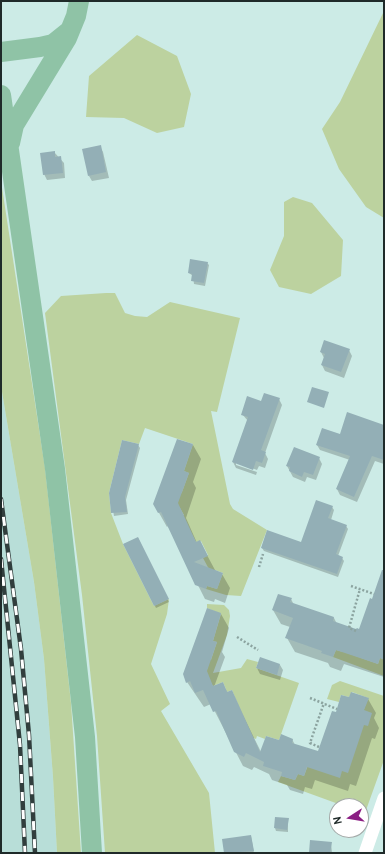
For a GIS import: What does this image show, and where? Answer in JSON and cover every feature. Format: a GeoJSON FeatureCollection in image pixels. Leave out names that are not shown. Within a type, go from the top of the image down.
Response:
{"type":"FeatureCollection","features":[{"type":"Feature","properties":{"kind":"main road"},"geometry":{"type":"LineString","coordinates":[[10,155],[10,139],[14,125],[72,28],[79,1]]}},
{"type":"Feature","properties":{"kind":"main road"},"geometry":{"type":"LineString","coordinates":[[1,52],[53,44],[72,28]]}},
{"type":"Feature","properties":{"kind":"main road"},"geometry":{"type":"LineString","coordinates":[[1,95],[55,469],[85,737],[92,853]]}},
{"type":"Feature","properties":{"kind":"street"},"geometry":{"type":"LineString","coordinates":[[365,853],[384,798]]}},
{"type":"Feature","properties":{"kind":"path"},"geometry":{"type":"LineString","coordinates":[[259,567],[263,554]]}},
{"type":"Feature","properties":{"kind":"path"},"geometry":{"type":"LineString","coordinates":[[351,586],[374,594]]}},
{"type":"Feature","properties":{"kind":"path"},"geometry":{"type":"LineString","coordinates":[[356,631],[349,628],[360,590]]}},
{"type":"Feature","properties":{"kind":"path"},"geometry":{"type":"LineString","coordinates":[[237,638],[258,650]]}},
{"type":"Feature","properties":{"kind":"path"},"geometry":{"type":"LineString","coordinates":[[310,698],[337,709]]}},
{"type":"Feature","properties":{"kind":"path"},"geometry":{"type":"LineString","coordinates":[[319,747],[310,743],[324,704]]}},
{"type":"Feature","properties":{"kind":"shaded area"},"geometry":{"type":"Polygon","coordinates":[[[1,386],[34,582],[44,659],[57,853],[1,853],[1,386]]]}},
{"type":"Feature","properties":{"kind":"green space"},"geometry":{"type":"Polygon","coordinates":[[[384,11],[384,218],[366,207],[339,169],[322,129],[340,102],[384,11]]]}},
{"type":"Feature","properties":{"kind":"green space"},"geometry":{"type":"Polygon","coordinates":[[[137,35],[177,56],[191,94],[184,127],[157,133],[124,118],[86,117],[89,76],[137,35]]]}},
{"type":"Feature","properties":{"kind":"green space"},"geometry":{"type":"Polygon","coordinates":[[[1,181],[45,468],[71,703],[81,853],[57,853],[44,659],[34,582],[1,386],[1,181]]]}},
{"type":"Feature","properties":{"kind":"green space"},"geometry":{"type":"Polygon","coordinates":[[[293,197],[312,203],[343,240],[341,276],[311,294],[279,287],[270,270],[284,236],[284,202],[293,197]]]}},
{"type":"Feature","properties":{"kind":"green space"},"geometry":{"type":"Polygon","coordinates":[[[115,293],[125,313],[135,316],[147,317],[170,302],[240,318],[217,412],[211,411],[230,504],[233,509],[267,530],[241,596],[226,595],[206,589],[207,586],[217,589],[223,573],[215,570],[210,571],[203,558],[208,555],[201,541],[196,542],[181,516],[184,515],[180,508],[174,503],[182,492],[189,473],[184,471],[193,444],[145,428],[139,444],[122,440],[109,493],[111,513],[123,544],[154,606],[169,599],[167,614],[151,664],[170,704],[161,711],[209,793],[215,853],[105,853],[97,736],[82,595],[45,313],[61,296],[115,293]]]}},
{"type":"Feature","properties":{"kind":"green space"},"geometry":{"type":"Polygon","coordinates":[[[207,604],[224,605],[229,610],[230,616],[227,635],[213,673],[241,668],[247,659],[258,662],[256,668],[299,683],[279,740],[266,736],[265,739],[257,736],[256,739],[251,737],[232,690],[227,692],[223,682],[213,686],[206,677],[208,660],[211,660],[217,642],[213,641],[221,614],[207,608],[207,604]]]}},
{"type":"Feature","properties":{"kind":"green space"},"geometry":{"type":"Polygon","coordinates":[[[345,646],[350,654],[378,664],[380,658],[384,659],[384,676],[333,657],[336,650],[343,652],[345,646]]]}},
{"type":"Feature","properties":{"kind":"green space"},"geometry":{"type":"Polygon","coordinates":[[[340,681],[384,696],[384,760],[369,802],[369,798],[329,798],[329,801],[278,782],[281,776],[295,780],[298,774],[304,776],[310,760],[342,771],[368,698],[352,692],[349,697],[341,695],[339,702],[327,699],[332,685],[340,681]]]}},
{"type":"Feature","properties":{"kind":"building"},"geometry":{"type":"Polygon","coordinates":[[[101,145],[106,172],[88,176],[82,149],[101,145]]]}},
{"type":"Feature","properties":{"kind":"building"},"geometry":{"type":"Polygon","coordinates":[[[55,151],[55,157],[61,156],[63,173],[43,175],[40,153],[55,151]]]}},
{"type":"Feature","properties":{"kind":"building"},"geometry":{"type":"Polygon","coordinates":[[[190,259],[208,262],[204,283],[191,281],[192,274],[188,273],[190,259]]]}},
{"type":"Feature","properties":{"kind":"building"},"geometry":{"type":"Polygon","coordinates":[[[324,340],[350,349],[341,372],[321,365],[325,354],[320,352],[324,340]]]}},
{"type":"Feature","properties":{"kind":"building"},"geometry":{"type":"Polygon","coordinates":[[[312,387],[329,392],[324,408],[307,402],[312,387]]]}},
{"type":"Feature","properties":{"kind":"building"},"geometry":{"type":"Polygon","coordinates":[[[264,393],[280,398],[261,450],[266,452],[262,463],[256,461],[253,470],[232,462],[248,417],[241,415],[247,396],[261,401],[264,393]]]}},
{"type":"Feature","properties":{"kind":"building"},"geometry":{"type":"Polygon","coordinates":[[[347,412],[384,425],[384,460],[372,456],[354,497],[336,489],[350,456],[316,445],[322,428],[340,434],[347,412]]]}},
{"type":"Feature","properties":{"kind":"building"},"geometry":{"type":"Polygon","coordinates":[[[177,439],[193,444],[184,471],[189,473],[178,503],[196,542],[200,540],[208,556],[194,562],[223,573],[217,589],[207,586],[206,589],[195,585],[161,512],[158,513],[153,504],[177,439]]]}},
{"type":"Feature","properties":{"kind":"building"},"geometry":{"type":"Polygon","coordinates":[[[122,440],[139,444],[125,497],[127,512],[111,513],[109,493],[122,440]]]}},
{"type":"Feature","properties":{"kind":"building"},"geometry":{"type":"Polygon","coordinates":[[[294,447],[320,457],[313,475],[304,472],[302,477],[289,471],[290,467],[286,466],[294,447]]]}},
{"type":"Feature","properties":{"kind":"building"},"geometry":{"type":"Polygon","coordinates":[[[316,500],[333,506],[328,518],[347,525],[336,554],[343,557],[337,574],[261,548],[267,530],[301,542],[316,500]]]}},
{"type":"Feature","properties":{"kind":"building"},"geometry":{"type":"Polygon","coordinates":[[[138,537],[169,599],[154,606],[123,544],[138,537]]]}},
{"type":"Feature","properties":{"kind":"building"},"geometry":{"type":"Polygon","coordinates":[[[382,570],[384,570],[384,660],[380,658],[378,664],[336,650],[333,657],[321,653],[322,651],[285,638],[293,618],[272,610],[278,594],[292,598],[290,602],[334,617],[333,621],[359,629],[370,598],[372,599],[382,570]]]}},
{"type":"Feature","properties":{"kind":"building"},"geometry":{"type":"Polygon","coordinates":[[[207,608],[221,613],[213,641],[217,642],[207,671],[213,686],[223,682],[227,692],[232,690],[260,752],[266,736],[279,740],[281,734],[293,739],[292,743],[318,751],[332,711],[336,712],[341,695],[349,697],[351,692],[369,698],[364,710],[372,713],[368,726],[364,725],[348,773],[342,771],[340,778],[307,767],[304,776],[298,774],[295,780],[281,776],[282,772],[263,766],[264,762],[246,753],[244,757],[234,752],[216,711],[213,712],[203,690],[195,693],[190,681],[186,683],[183,674],[207,608]]]}},
{"type":"Feature","properties":{"kind":"building"},"geometry":{"type":"Polygon","coordinates":[[[260,657],[280,664],[277,675],[256,668],[260,657]]]}},
{"type":"Feature","properties":{"kind":"building"},"geometry":{"type":"Polygon","coordinates":[[[275,817],[289,818],[287,830],[274,828],[275,817]]]}},
{"type":"Feature","properties":{"kind":"building"},"geometry":{"type":"Polygon","coordinates":[[[251,835],[254,851],[224,853],[222,839],[251,835]]]}},
{"type":"Feature","properties":{"kind":"building"},"geometry":{"type":"Polygon","coordinates":[[[310,840],[332,842],[330,853],[309,853],[310,840]]]}},
{"type":"Feature","properties":{"kind":"railway"},"geometry":{"type":"LineString","coordinates":[[1,499],[21,649],[29,735],[35,853]]}},
{"type":"Feature","properties":{"kind":"railway"},"geometry":{"type":"LineString","coordinates":[[1,559],[20,745],[25,853]]}}]}
